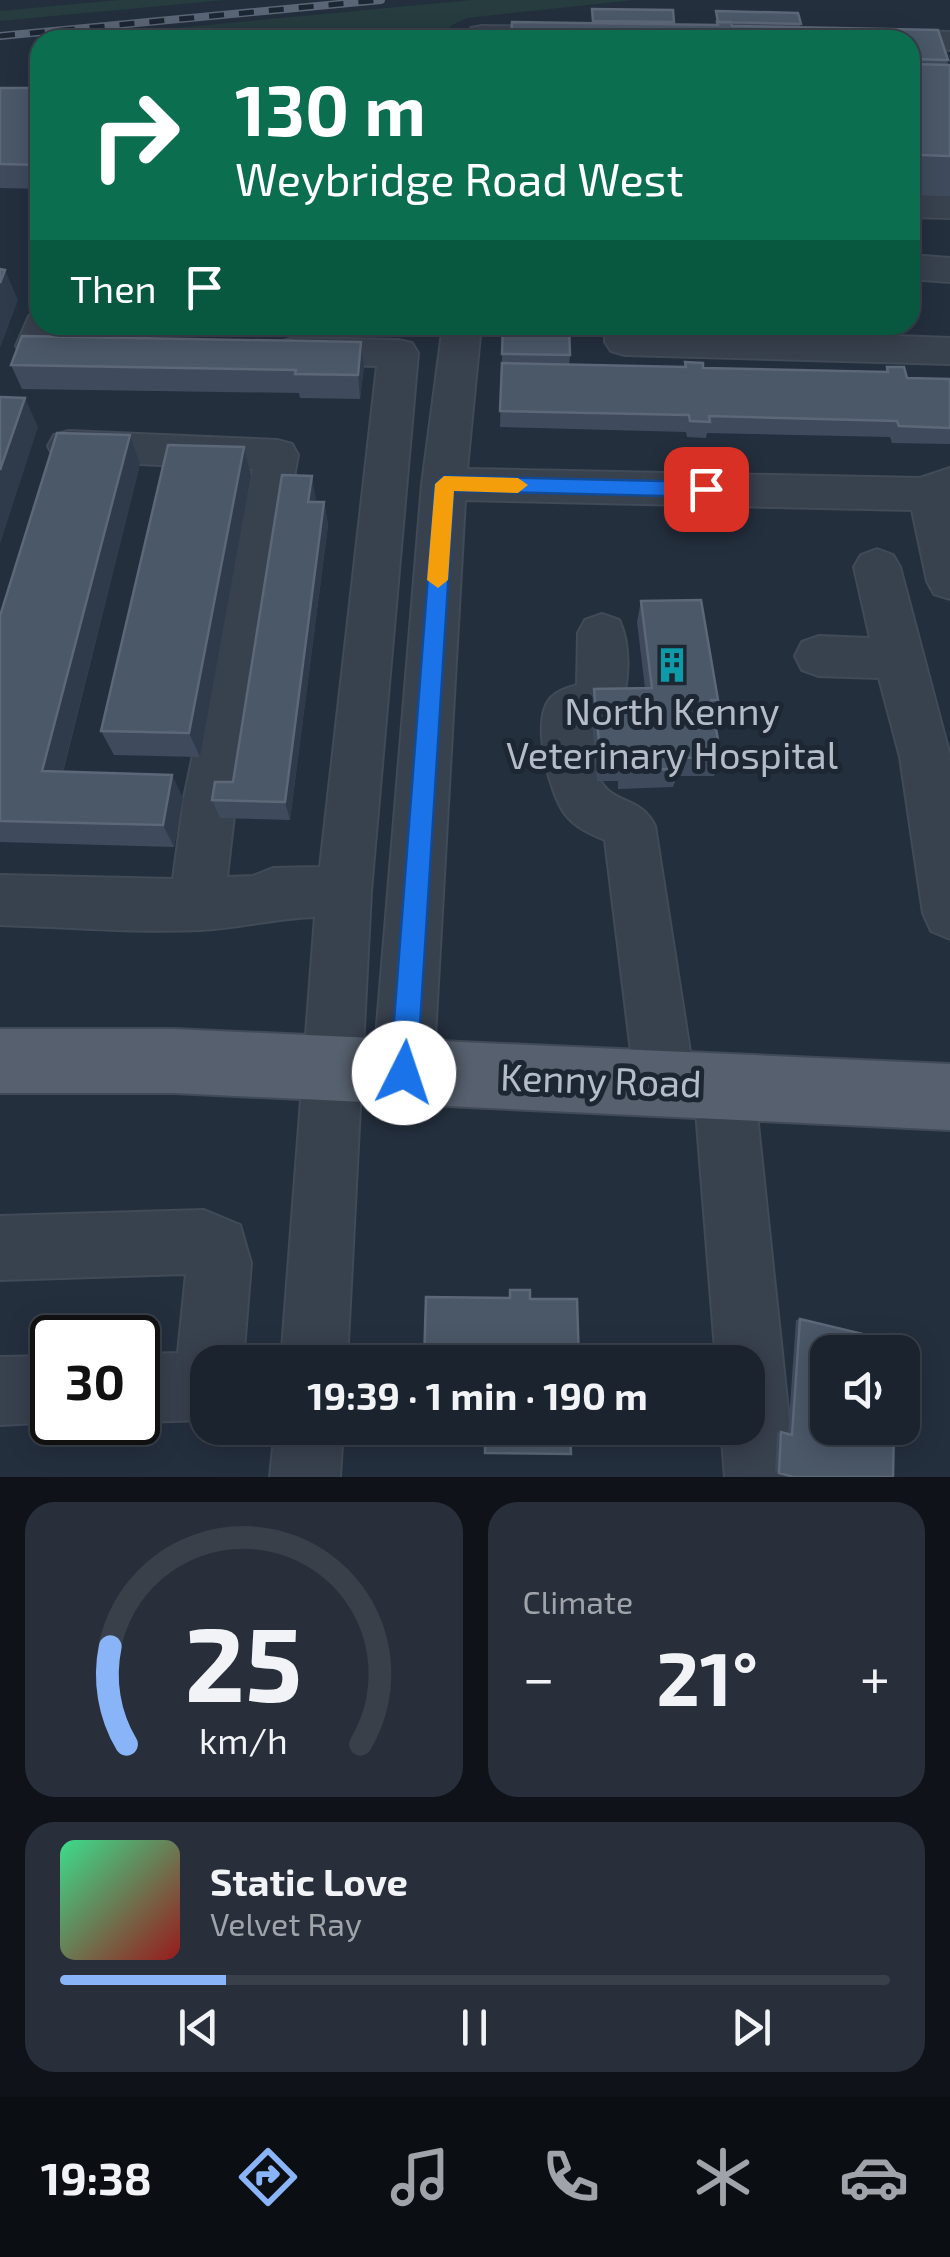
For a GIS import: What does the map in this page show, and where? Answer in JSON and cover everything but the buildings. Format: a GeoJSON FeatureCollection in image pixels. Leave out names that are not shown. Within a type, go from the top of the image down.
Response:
{"type":"FeatureCollection","features":[{"type":"Feature","properties":{"kind":"main road","name":"Kenny Road"},"geometry":{"type":"LineString","coordinates":[[0,1061],[73,1058],[950,1096]]}},
{"type":"Feature","properties":{"kind":"street"},"geometry":{"type":"LineString","coordinates":[[920,40],[950,41]]}},
{"type":"Feature","properties":{"kind":"street"},"geometry":{"type":"LineString","coordinates":[[920,206],[950,206]]}},
{"type":"Feature","properties":{"kind":"street"},"geometry":{"type":"LineString","coordinates":[[920,268],[950,270]]}},
{"type":"Feature","properties":{"kind":"street"},"geometry":{"type":"LineString","coordinates":[[40,335],[36,346],[132,348]]}},
{"type":"Feature","properties":{"kind":"street"},"geometry":{"type":"LineString","coordinates":[[404,1073],[444,484],[461,335]]}},
{"type":"Feature","properties":{"kind":"street"},"geometry":{"type":"LineString","coordinates":[[625,335],[625,342],[950,351]]}},
{"type":"Feature","properties":{"kind":"street"},"geometry":{"type":"LineString","coordinates":[[248,350],[399,339],[344,892],[315,1345]]}},
{"type":"Feature","properties":{"kind":"street"},"geometry":{"type":"LineString","coordinates":[[48,483],[60,446],[277,455],[210,798],[197,905]]}},
{"type":"Feature","properties":{"kind":"street"},"geometry":{"type":"LineString","coordinates":[[444,484],[940,489],[950,581]]}},
{"type":"Feature","properties":{"kind":"street"},"geometry":{"type":"LineString","coordinates":[[877,567],[924,757],[950,913]]}},
{"type":"Feature","properties":{"kind":"street"},"geometry":{"type":"LineString","coordinates":[[602,633],[602,697],[578,705],[567,714],[576,786],[586,806],[629,826],[694,1085],[760,1477]]}},
{"type":"Feature","properties":{"kind":"street"},"geometry":{"type":"LineString","coordinates":[[819,656],[898,660]]}},
{"type":"Feature","properties":{"kind":"street"},"geometry":{"type":"LineString","coordinates":[[0,900],[197,905],[252,901],[273,892],[344,892]]}},
{"type":"Feature","properties":{"kind":"street","name":"Kenny Road"},"geometry":{"type":"LineString","coordinates":[[0,1048],[73,1058]]}},
{"type":"Feature","properties":{"kind":"street"},"geometry":{"type":"LineString","coordinates":[[0,1248],[204,1242],[217,1248],[220,1264],[212,1345]]}},
{"type":"Feature","properties":{"kind":"street"},"geometry":{"type":"LineString","coordinates":[[160,1387],[190,1386]]}},
{"type":"Feature","properties":{"kind":"street"},"geometry":{"type":"LineString","coordinates":[[0,1391],[30,1390]]}},
{"type":"Feature","properties":{"kind":"street"},"geometry":{"type":"LineString","coordinates":[[304,1477],[307,1445]]}},
{"type":"Feature","properties":{"kind":"green space"},"geometry":{"type":"Polygon","coordinates":[[[119,0],[225,0],[0,21],[0,11],[119,0]]]}},
{"type":"Feature","properties":{"kind":"green space"},"geometry":{"type":"Polygon","coordinates":[[[472,0],[634,0],[467,18],[449,30],[155,30],[472,0]]]}},
{"type":"Feature","properties":{"kind":"railway"},"geometry":{"type":"LineString","coordinates":[[64,30],[381,0]]}},
{"type":"Feature","properties":{"kind":"railway"},"geometry":{"type":"LineString","coordinates":[[0,36],[30,33]]}},
{"type":"Feature","properties":{"kind":"slow traffic"},"geometry":{"type":"LineString","coordinates":[[438,580],[444,484],[518,485]]}},
{"type":"Feature","properties":{"kind":"place","name":"North Kenny Veterinary Hospital"},"geometry":{"type":"Point","coordinates":[672,665]}},
{"type":"Feature","properties":{"kind":"route"},"geometry":{"type":"LineString","coordinates":[[404,1073],[444,484],[706,489]]}}]}
